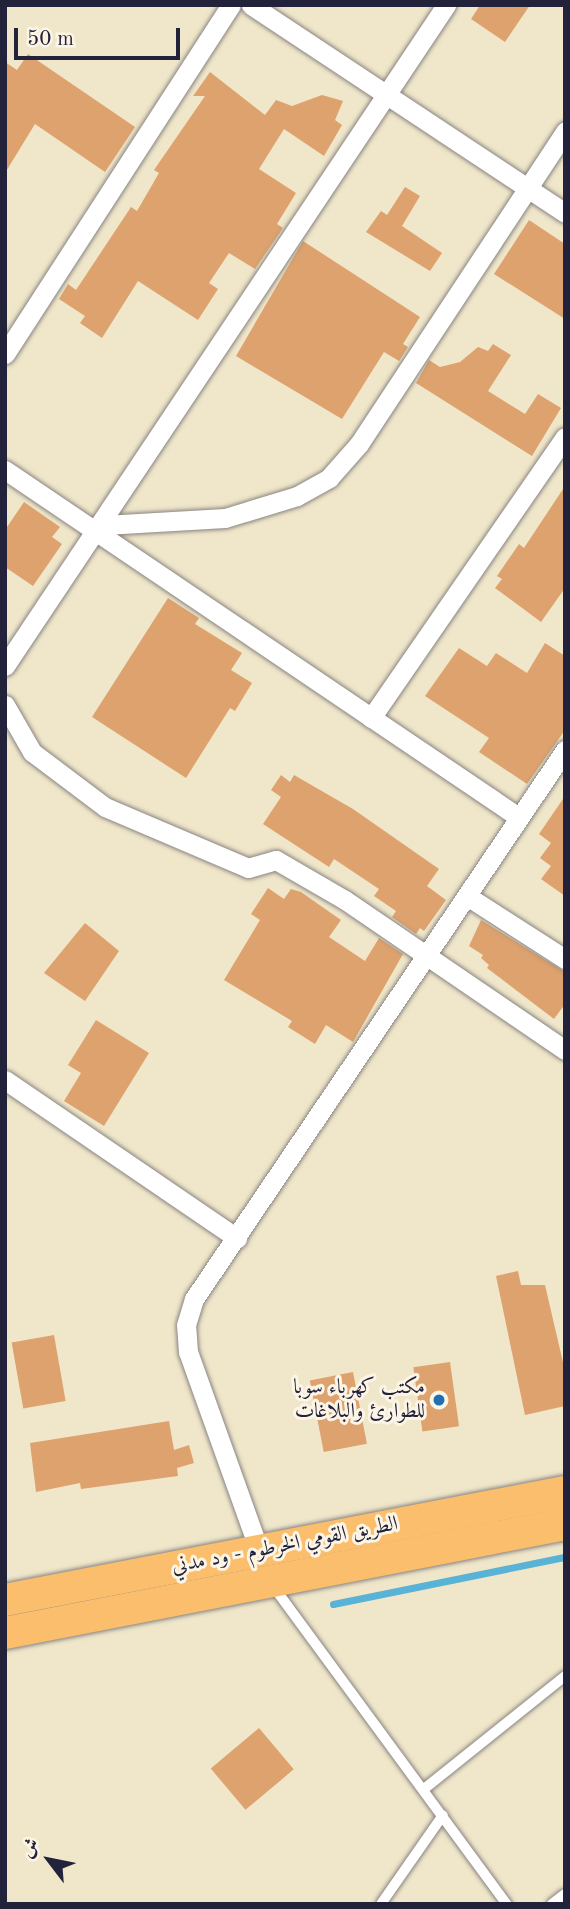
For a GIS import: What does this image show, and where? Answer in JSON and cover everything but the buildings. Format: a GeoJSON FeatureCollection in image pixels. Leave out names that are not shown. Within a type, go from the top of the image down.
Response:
{"type":"FeatureCollection","features":[{"type":"Feature","properties":{"kind":"highway","name":"الطريق القومي الخرطوم - ود مدني"},"geometry":{"type":"LineString","coordinates":[[5,1633],[264,1565],[565,1492]]}},
{"type":"Feature","properties":{"kind":"highway","name":"الطريق القومي الخرطوم - ود مدني"},"geometry":{"type":"LineString","coordinates":[[5,1600],[565,1524]]}},
{"type":"Feature","properties":{"kind":"street"},"geometry":{"type":"LineString","coordinates":[[5,354],[230,5]]}},
{"type":"Feature","properties":{"kind":"street"},"geometry":{"type":"LineString","coordinates":[[251,5],[565,213]]}},
{"type":"Feature","properties":{"kind":"street"},"geometry":{"type":"LineString","coordinates":[[5,666],[100,530],[446,5]]}},
{"type":"Feature","properties":{"kind":"street"},"geometry":{"type":"LineString","coordinates":[[100,530],[225,518],[297,496],[329,478],[359,444],[565,131]]}},
{"type":"Feature","properties":{"kind":"street"},"geometry":{"type":"LineString","coordinates":[[371,718],[565,437]]}},
{"type":"Feature","properties":{"kind":"street"},"geometry":{"type":"LineString","coordinates":[[5,470],[100,530],[517,816]]}},
{"type":"Feature","properties":{"kind":"street"},"geometry":{"type":"LineString","coordinates":[[5,705],[32,752],[105,807],[248,868],[276,860],[345,900],[426,958],[565,1050]]}},
{"type":"Feature","properties":{"kind":"street"},"geometry":{"type":"LineString","coordinates":[[264,1565],[188,1352],[186,1325],[194,1298],[426,958],[517,816],[565,750]]}},
{"type":"Feature","properties":{"kind":"street"},"geometry":{"type":"LineString","coordinates":[[467,896],[565,959]]}},
{"type":"Feature","properties":{"kind":"street"},"geometry":{"type":"LineString","coordinates":[[5,1080],[237,1238]]}},
{"type":"Feature","properties":{"kind":"lane"},"geometry":{"type":"LineString","coordinates":[[264,1565],[507,1904]]}},
{"type":"Feature","properties":{"kind":"lane"},"geometry":{"type":"LineString","coordinates":[[424,1789],[565,1676]]}},
{"type":"Feature","properties":{"kind":"lane"},"geometry":{"type":"LineString","coordinates":[[381,1904],[443,1815]]}},
{"type":"Feature","properties":{"kind":"lane"},"geometry":{"type":"LineString","coordinates":[[552,1904],[565,1894]]}},
{"type":"Feature","properties":{"kind":"waterway"},"geometry":{"type":"LineString","coordinates":[[333,1604],[565,1557]]}},
{"type":"Feature","properties":{"kind":"place","name":"مكتب كهرباء سوبا للطوارئ والبلاغات"},"geometry":{"type":"Point","coordinates":[439,1400]}}]}
